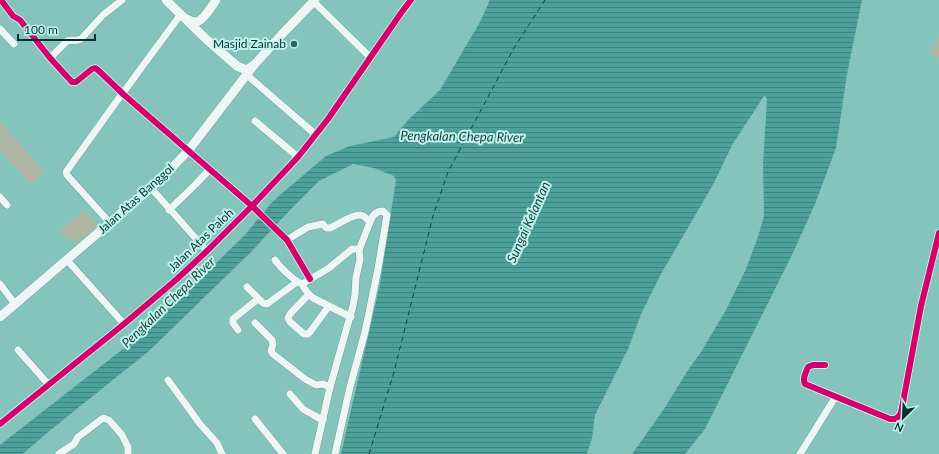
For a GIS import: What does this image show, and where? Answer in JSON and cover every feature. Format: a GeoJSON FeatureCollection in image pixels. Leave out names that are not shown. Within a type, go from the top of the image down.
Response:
{"type":"FeatureCollection","features":[{"type":"Feature","properties":{"kind":"main road"},"geometry":{"type":"LineString","coordinates":[[166,0],[206,39],[237,66],[248,69],[254,66]]}},
{"type":"Feature","properties":{"kind":"main road"},"geometry":{"type":"LineString","coordinates":[[184,17],[192,22],[199,22],[216,0]]}},
{"type":"Feature","properties":{"kind":"main road","name":"Jalan Atas Banggol"},"geometry":{"type":"LineString","coordinates":[[0,317],[162,178],[188,151],[254,66],[314,1]]}},
{"type":"Feature","properties":{"kind":"main road"},"geometry":{"type":"LineString","coordinates":[[204,17],[202,32],[206,39]]}},
{"type":"Feature","properties":{"kind":"main road"},"geometry":{"type":"LineString","coordinates":[[235,90],[239,78],[237,66]]}},
{"type":"Feature","properties":{"kind":"street"},"geometry":{"type":"LineString","coordinates":[[0,0],[13,16],[20,20],[50,58],[72,82],[76,82],[92,69],[95,68],[98,70],[123,94],[252,206],[285,238],[310,279]]}},
{"type":"Feature","properties":{"kind":"street"},"geometry":{"type":"LineString","coordinates":[[50,58],[67,41],[76,41],[81,39],[103,15],[122,0]]}},
{"type":"Feature","properties":{"kind":"street","name":"Jalan Atas Paloh"},"geometry":{"type":"LineString","coordinates":[[0,424],[124,324],[177,279],[252,206],[316,135],[411,0]]}},
{"type":"Feature","properties":{"kind":"street"},"geometry":{"type":"LineString","coordinates":[[314,1],[371,58]]}},
{"type":"Feature","properties":{"kind":"street"},"geometry":{"type":"LineString","coordinates":[[110,223],[67,175],[66,172],[114,105],[184,17]]}},
{"type":"Feature","properties":{"kind":"street"},"geometry":{"type":"LineString","coordinates":[[0,29],[14,44]]}},
{"type":"Feature","properties":{"kind":"street"},"geometry":{"type":"LineString","coordinates":[[247,75],[316,135]]}},
{"type":"Feature","properties":{"kind":"street"},"geometry":{"type":"LineString","coordinates":[[255,120],[298,156]]}},
{"type":"Feature","properties":{"kind":"street"},"geometry":{"type":"LineString","coordinates":[[169,210],[189,192],[210,169]]}},
{"type":"Feature","properties":{"kind":"street"},"geometry":{"type":"LineString","coordinates":[[151,188],[207,251]]}},
{"type":"Feature","properties":{"kind":"street"},"geometry":{"type":"LineString","coordinates":[[0,197],[7,205]]}},
{"type":"Feature","properties":{"kind":"street"},"geometry":{"type":"LineString","coordinates":[[315,454],[330,387],[351,317],[356,277],[360,260],[359,250],[371,218],[377,212],[383,212],[387,215],[378,269],[365,332],[350,387],[335,454]]}},
{"type":"Feature","properties":{"kind":"street"},"geometry":{"type":"LineString","coordinates":[[285,238],[308,227],[323,224],[326,228],[330,228],[353,216],[362,215],[370,222]]}},
{"type":"Feature","properties":{"kind":"street"},"geometry":{"type":"LineString","coordinates":[[825,365],[810,366],[804,378],[804,383],[890,419],[895,419],[898,417],[901,413],[921,306],[939,233]]}},
{"type":"Feature","properties":{"kind":"street"},"geometry":{"type":"LineString","coordinates":[[247,287],[258,299],[267,304],[299,283],[310,279],[329,268],[352,249],[359,250]]}},
{"type":"Feature","properties":{"kind":"street"},"geometry":{"type":"LineString","coordinates":[[67,260],[124,324]]}},
{"type":"Feature","properties":{"kind":"street"},"geometry":{"type":"LineString","coordinates":[[275,260],[313,298],[351,317]]}},
{"type":"Feature","properties":{"kind":"street"},"geometry":{"type":"LineString","coordinates":[[0,284],[16,304]]}},
{"type":"Feature","properties":{"kind":"street"},"geometry":{"type":"LineString","coordinates":[[309,294],[288,318],[290,322],[304,334],[308,334],[310,332],[329,306]]}},
{"type":"Feature","properties":{"kind":"street"},"geometry":{"type":"LineString","coordinates":[[238,330],[233,323],[233,319],[258,299]]}},
{"type":"Feature","properties":{"kind":"street"},"geometry":{"type":"LineString","coordinates":[[255,323],[272,340],[273,344],[271,351],[273,354],[305,379],[316,385],[323,384],[330,387]]}},
{"type":"Feature","properties":{"kind":"street"},"geometry":{"type":"LineString","coordinates":[[18,350],[49,385]]}},
{"type":"Feature","properties":{"kind":"street"},"geometry":{"type":"LineString","coordinates":[[168,380],[200,424],[217,443],[222,454]]}},
{"type":"Feature","properties":{"kind":"street"},"geometry":{"type":"LineString","coordinates":[[290,394],[303,409],[323,420]]}},
{"type":"Feature","properties":{"kind":"street"},"geometry":{"type":"LineString","coordinates":[[800,454],[836,396]]}},
{"type":"Feature","properties":{"kind":"street"},"geometry":{"type":"LineString","coordinates":[[59,454],[74,444],[78,437],[103,418],[109,420],[122,435],[128,448],[128,454]]}},
{"type":"Feature","properties":{"kind":"street"},"geometry":{"type":"LineString","coordinates":[[254,419],[283,454]]}},
{"type":"Feature","properties":{"kind":"green space"},"geometry":{"type":"Polygon","coordinates":[[[939,34],[939,58],[930,54],[939,34]]]}},
{"type":"Feature","properties":{"kind":"green space"},"geometry":{"type":"Polygon","coordinates":[[[0,122],[44,172],[31,184],[0,151],[0,122]]]}},
{"type":"Feature","properties":{"kind":"green space"},"geometry":{"type":"Polygon","coordinates":[[[84,210],[98,226],[78,242],[75,239],[72,243],[60,230],[84,210]]]}},
{"type":"Feature","properties":{"kind":"water"},"geometry":{"type":"Polygon","coordinates":[[[490,0],[862,0],[847,74],[836,148],[815,204],[791,257],[705,429],[685,454],[632,454],[664,409],[726,310],[746,269],[758,237],[764,216],[763,164],[767,99],[764,96],[732,145],[714,183],[661,274],[642,312],[628,349],[595,415],[592,438],[587,454],[341,454],[380,284],[396,180],[394,176],[374,168],[353,164],[319,181],[251,252],[149,351],[48,432],[23,454],[0,454],[0,445],[146,331],[245,235],[273,201],[326,156],[350,146],[394,137],[408,120],[440,90],[480,22],[490,0]]]}},
{"type":"Feature","properties":{"kind":"ferry route"},"geometry":{"type":"LineString","coordinates":[[369,454],[394,372],[433,216],[448,172],[514,48],[545,0]]}},
{"type":"Feature","properties":{"kind":"cycle path"},"geometry":{"type":"LineString","coordinates":[[1,0],[13,16],[20,20],[50,58],[72,82],[76,82],[92,69],[95,68],[98,70],[123,94],[252,206],[287,240],[310,279]]}},
{"type":"Feature","properties":{"kind":"cycle path"},"geometry":{"type":"LineString","coordinates":[[0,424],[124,324],[177,279],[252,206],[298,157],[328,119],[411,0]]}},
{"type":"Feature","properties":{"kind":"cycle path"},"geometry":{"type":"LineString","coordinates":[[825,365],[813,365],[808,367],[804,378],[805,384],[890,419],[895,419],[898,417],[901,413],[921,306],[939,233]]}},
{"type":"Feature","properties":{"kind":"place","name":"Masjid Zainab"},"geometry":{"type":"Point","coordinates":[294,44]}},
{"type":"Feature","properties":{"kind":"water label","name":"Pengkalan Chepa River"},"geometry":{"type":"Point","coordinates":[462,136]}},
{"type":"Feature","properties":{"kind":"water label","name":"Sungai Kelantan"},"geometry":{"type":"Point","coordinates":[528,222]}},
{"type":"Feature","properties":{"kind":"water label","name":"Pengkalan Chepa River"},"geometry":{"type":"Point","coordinates":[168,302]}}]}
